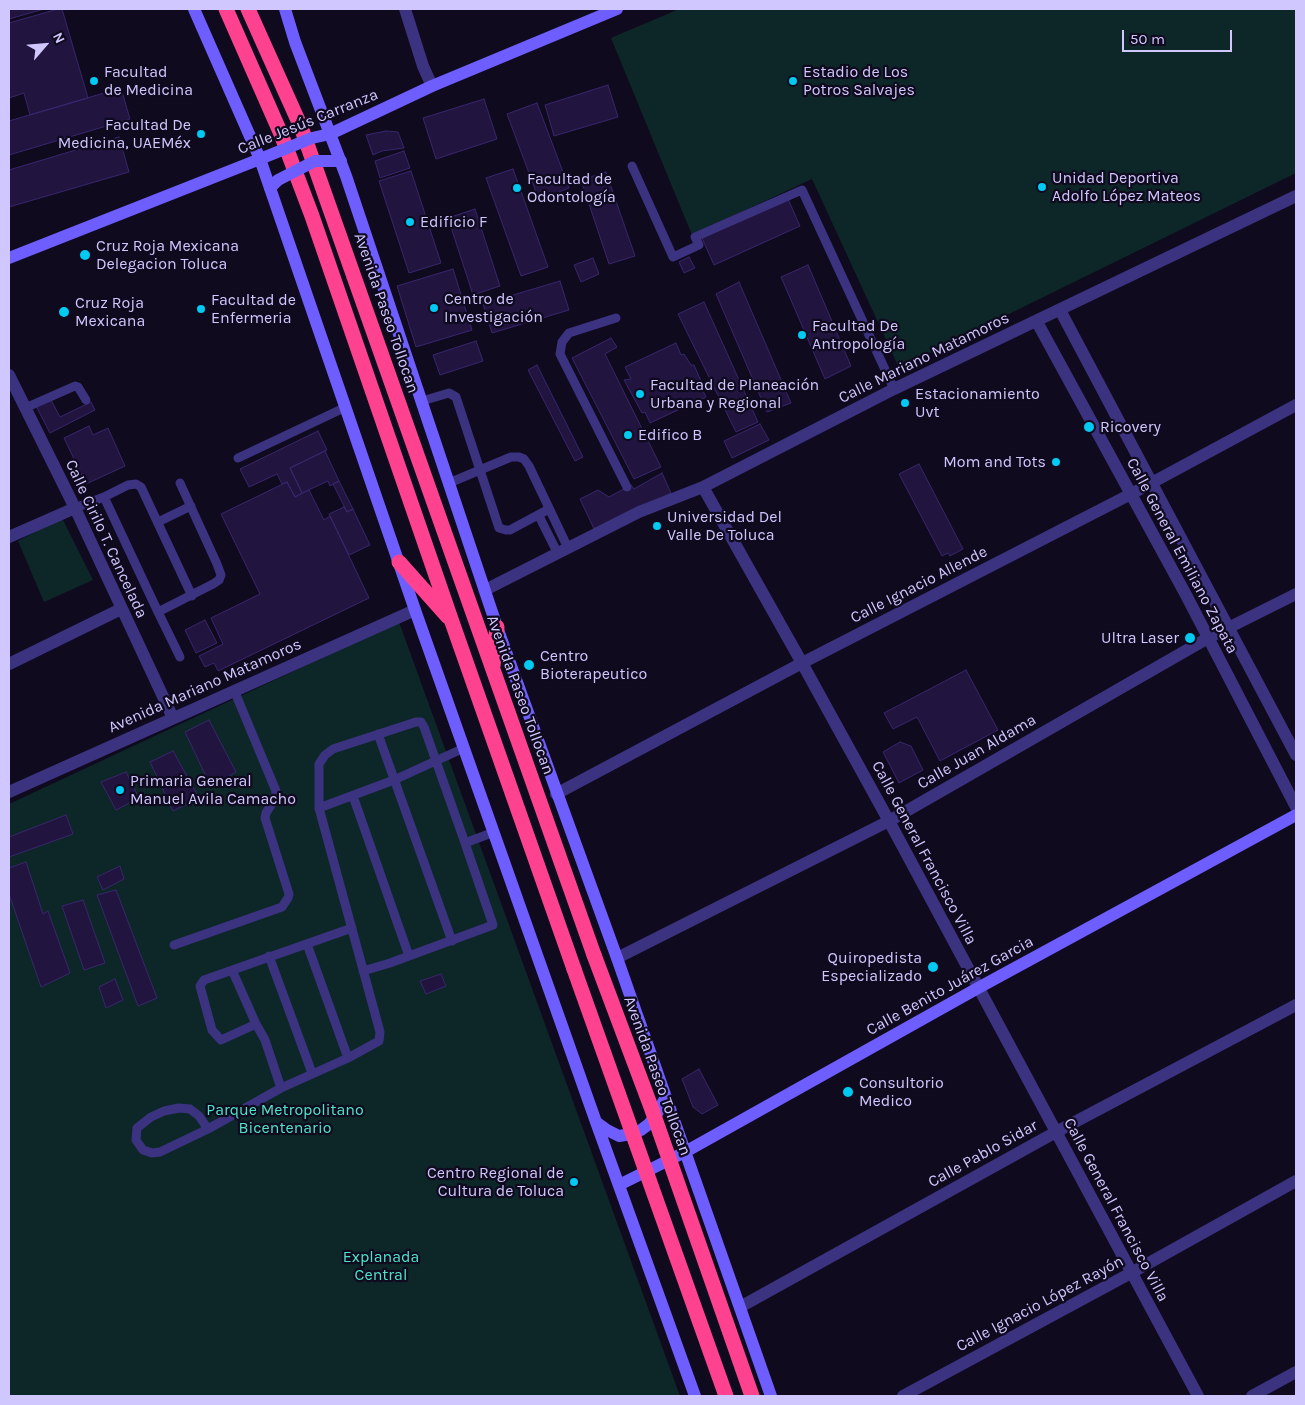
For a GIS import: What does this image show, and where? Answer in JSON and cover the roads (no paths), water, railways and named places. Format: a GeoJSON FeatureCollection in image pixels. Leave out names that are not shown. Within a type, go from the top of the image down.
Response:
{"type":"FeatureCollection","features":[{"type":"Feature","properties":{"kind":"highway"},"geometry":{"type":"LineString","coordinates":[[226,9],[281,134],[312,216],[452,622],[726,1396]]}},
{"type":"Feature","properties":{"kind":"highway","name":"Avenida Paseo Tollocan"},"geometry":{"type":"LineString","coordinates":[[248,9],[304,136],[492,670],[594,955],[651,1107],[752,1396]]}},
{"type":"Feature","properties":{"kind":"highway"},"geometry":{"type":"LineString","coordinates":[[399,562],[452,622]]}},
{"type":"Feature","properties":{"kind":"highway"},"geometry":{"type":"LineString","coordinates":[[492,670],[497,627]]}},
{"type":"Feature","properties":{"kind":"main road"},"geometry":{"type":"LineString","coordinates":[[194,9],[260,159],[415,610],[695,1396]]}},
{"type":"Feature","properties":{"kind":"main road","name":"Avenida Paseo Tollocan"},"geometry":{"type":"LineString","coordinates":[[285,9],[295,42],[341,161],[497,627],[617,958],[771,1396]]}},
{"type":"Feature","properties":{"kind":"main road","name":"Calle Jesús Carranza"},"geometry":{"type":"LineString","coordinates":[[9,258],[312,138],[330,134],[432,86],[617,9]]}},
{"type":"Feature","properties":{"kind":"main road"},"geometry":{"type":"LineString","coordinates":[[270,188],[278,180],[315,161],[341,161]]}},
{"type":"Feature","properties":{"kind":"main road","name":"Calle Benito Juárez Garcia"},"geometry":{"type":"LineString","coordinates":[[619,1185],[685,1152],[978,988],[1296,815]]}},
{"type":"Feature","properties":{"kind":"main road"},"geometry":{"type":"LineString","coordinates":[[596,1122],[619,1136],[631,1134],[649,1124],[666,1097]]}},
{"type":"Feature","properties":{"kind":"street"},"geometry":{"type":"LineString","coordinates":[[405,9],[423,66],[432,86]]}},
{"type":"Feature","properties":{"kind":"street","name":"Calle Mariano Matamoros"},"geometry":{"type":"LineString","coordinates":[[485,590],[638,511],[703,487],[894,389],[1296,196]]}},
{"type":"Feature","properties":{"kind":"street","name":"Calle General Emiliano Zapata"},"geometry":{"type":"LineString","coordinates":[[1060,310],[1296,755]]}},
{"type":"Feature","properties":{"kind":"street","name":"Calle General Emiliano Zapata"},"geometry":{"type":"LineString","coordinates":[[1037,322],[1208,638],[1296,807]]}},
{"type":"Feature","properties":{"kind":"street","name":"Calle Cirilo T. Cancelada"},"geometry":{"type":"LineString","coordinates":[[9,375],[14,399],[25,408],[75,508],[173,718]]}},
{"type":"Feature","properties":{"kind":"street","name":"Calle Ignacio Allende"},"geometry":{"type":"LineString","coordinates":[[556,794],[802,663],[1131,494],[1296,405]]}},
{"type":"Feature","properties":{"kind":"street","name":"Calle General Francisco Villa"},"geometry":{"type":"LineString","coordinates":[[703,487],[889,821],[1198,1396]]}},
{"type":"Feature","properties":{"kind":"street"},"geometry":{"type":"LineString","coordinates":[[9,537],[75,508]]}},
{"type":"Feature","properties":{"kind":"street","name":"Calle Juan Aldama"},"geometry":{"type":"LineString","coordinates":[[617,958],[889,821],[1208,638],[1296,594]]}},
{"type":"Feature","properties":{"kind":"street"},"geometry":{"type":"LineString","coordinates":[[9,664],[122,609]]}},
{"type":"Feature","properties":{"kind":"street","name":"Avenida Mariano Matamoros"},"geometry":{"type":"LineString","coordinates":[[9,792],[415,610]]}},
{"type":"Feature","properties":{"kind":"street","name":"Calle Pablo Sidar"},"geometry":{"type":"LineString","coordinates":[[740,1307],[1056,1132],[1296,1005]]}},
{"type":"Feature","properties":{"kind":"street","name":"Calle Ignacio López Rayón"},"geometry":{"type":"LineString","coordinates":[[903,1396],[1131,1274],[1296,1181]]}},
{"type":"Feature","properties":{"kind":"street"},"geometry":{"type":"LineString","coordinates":[[1252,1396],[1296,1372]]}},
{"type":"Feature","properties":{"kind":"lane"},"geometry":{"type":"LineString","coordinates":[[632,166],[673,256],[699,245],[695,237],[802,190],[894,389]]}},
{"type":"Feature","properties":{"kind":"lane"},"geometry":{"type":"LineString","coordinates":[[616,318],[570,333],[562,342],[560,354],[627,487]]}},
{"type":"Feature","properties":{"kind":"lane"},"geometry":{"type":"LineString","coordinates":[[25,408],[75,386],[78,387],[86,400]]}},
{"type":"Feature","properties":{"kind":"lane"},"geometry":{"type":"LineString","coordinates":[[422,401],[449,393],[454,395],[460,407],[499,528],[510,530],[549,509]]}},
{"type":"Feature","properties":{"kind":"lane"},"geometry":{"type":"LineString","coordinates":[[238,458],[346,407]]}},
{"type":"Feature","properties":{"kind":"lane"},"geometry":{"type":"LineString","coordinates":[[449,483],[519,456],[529,466],[549,509],[563,551]]}},
{"type":"Feature","properties":{"kind":"lane"},"geometry":{"type":"LineString","coordinates":[[158,612],[213,584],[219,580],[220,575],[180,483]]}},
{"type":"Feature","properties":{"kind":"lane"},"geometry":{"type":"LineString","coordinates":[[75,508],[128,485],[136,484],[141,487],[145,492],[192,596]]}},
{"type":"Feature","properties":{"kind":"lane"},"geometry":{"type":"LineString","coordinates":[[104,497],[180,657]]}},
{"type":"Feature","properties":{"kind":"lane"},"geometry":{"type":"LineString","coordinates":[[158,522],[191,506]]}},
{"type":"Feature","properties":{"kind":"lane"},"geometry":{"type":"LineString","coordinates":[[539,516],[563,551]]}},
{"type":"Feature","properties":{"kind":"lane"},"geometry":{"type":"LineString","coordinates":[[174,945],[282,907],[289,894],[265,818],[276,797],[276,792],[234,690]]}},
{"type":"Feature","properties":{"kind":"lane"},"geometry":{"type":"LineString","coordinates":[[208,1129],[199,1116],[190,1109],[179,1108],[164,1111],[151,1117],[138,1128],[136,1140],[143,1150],[152,1153],[160,1152],[208,1129],[281,1088],[348,1058],[379,1041],[380,1037],[363,971],[352,928],[319,808],[319,764],[325,755],[333,749],[420,722],[424,727],[436,760],[493,925],[363,971]]}},
{"type":"Feature","properties":{"kind":"lane"},"geometry":{"type":"LineString","coordinates":[[378,734],[452,941]]}},
{"type":"Feature","properties":{"kind":"lane"},"geometry":{"type":"LineString","coordinates":[[319,808],[394,780],[464,748]]}},
{"type":"Feature","properties":{"kind":"lane"},"geometry":{"type":"LineString","coordinates":[[353,796],[409,956]]}},
{"type":"Feature","properties":{"kind":"lane"},"geometry":{"type":"LineString","coordinates":[[465,843],[494,832]]}},
{"type":"Feature","properties":{"kind":"lane"},"geometry":{"type":"LineString","coordinates":[[256,1024],[221,1040],[212,1030],[200,986],[204,980],[352,928]]}},
{"type":"Feature","properties":{"kind":"lane"},"geometry":{"type":"LineString","coordinates":[[307,944],[348,1058]]}},
{"type":"Feature","properties":{"kind":"lane"},"geometry":{"type":"LineString","coordinates":[[269,956],[312,1073]]}},
{"type":"Feature","properties":{"kind":"lane"},"geometry":{"type":"LineString","coordinates":[[232,970],[265,1040],[281,1088]]}},
{"type":"Feature","properties":{"kind":"place","name":"Facultad de Medicina"},"geometry":{"type":"Point","coordinates":[94,81]}},
{"type":"Feature","properties":{"kind":"place","name":"Estadio de Los Potros Salvajes"},"geometry":{"type":"Point","coordinates":[793,81]}},
{"type":"Feature","properties":{"kind":"place","name":"Facultad De Medicina, UAEMéx"},"geometry":{"type":"Point","coordinates":[201,134]}},
{"type":"Feature","properties":{"kind":"place","name":"Unidad Deportiva Adolfo López Mateos"},"geometry":{"type":"Point","coordinates":[1042,187]}},
{"type":"Feature","properties":{"kind":"place","name":"Facultad de Odontología"},"geometry":{"type":"Point","coordinates":[517,188]}},
{"type":"Feature","properties":{"kind":"place","name":"Edificio F"},"geometry":{"type":"Point","coordinates":[410,222]}},
{"type":"Feature","properties":{"kind":"place","name":"Cruz Roja Mexicana Delegacion Toluca"},"geometry":{"type":"Point","coordinates":[85,255]}},
{"type":"Feature","properties":{"kind":"place","name":"Centro de Investigación"},"geometry":{"type":"Point","coordinates":[434,308]}},
{"type":"Feature","properties":{"kind":"place","name":"Facultad de Enfermeria"},"geometry":{"type":"Point","coordinates":[201,309]}},
{"type":"Feature","properties":{"kind":"place","name":"Cruz Roja Mexicana"},"geometry":{"type":"Point","coordinates":[64,312]}},
{"type":"Feature","properties":{"kind":"place","name":"Facultad De Antropología"},"geometry":{"type":"Point","coordinates":[802,335]}},
{"type":"Feature","properties":{"kind":"place","name":"Facultad de Planeación Urbana y Regional"},"geometry":{"type":"Point","coordinates":[640,394]}},
{"type":"Feature","properties":{"kind":"place","name":"Estacionamiento Uvt"},"geometry":{"type":"Point","coordinates":[905,403]}},
{"type":"Feature","properties":{"kind":"place","name":"Ricovery"},"geometry":{"type":"Point","coordinates":[1089,427]}},
{"type":"Feature","properties":{"kind":"place","name":"Edifico B"},"geometry":{"type":"Point","coordinates":[628,435]}},
{"type":"Feature","properties":{"kind":"place","name":"Mom and Tots"},"geometry":{"type":"Point","coordinates":[1056,462]}},
{"type":"Feature","properties":{"kind":"place","name":"Universidad Del Valle De Toluca"},"geometry":{"type":"Point","coordinates":[657,526]}},
{"type":"Feature","properties":{"kind":"place","name":"Ultra Laser"},"geometry":{"type":"Point","coordinates":[1190,638]}},
{"type":"Feature","properties":{"kind":"place","name":"Centro Bioterapeutico"},"geometry":{"type":"Point","coordinates":[529,665]}},
{"type":"Feature","properties":{"kind":"place","name":"Primaria General Manuel Avila Camacho"},"geometry":{"type":"Point","coordinates":[120,790]}},
{"type":"Feature","properties":{"kind":"place","name":"Quiropedista Especializado"},"geometry":{"type":"Point","coordinates":[933,967]}},
{"type":"Feature","properties":{"kind":"place","name":"Consultorio Medico"},"geometry":{"type":"Point","coordinates":[848,1092]}},
{"type":"Feature","properties":{"kind":"place","name":"Centro Regional de Cultura de Toluca"},"geometry":{"type":"Point","coordinates":[574,1182]}},
{"type":"Feature","properties":{"kind":"park label","name":"Parque Metropolitano Bicentenario"},"geometry":{"type":"Point","coordinates":[285,1119]}},
{"type":"Feature","properties":{"kind":"park label","name":"Explanada Central"},"geometry":{"type":"Point","coordinates":[381,1266]}}]}
